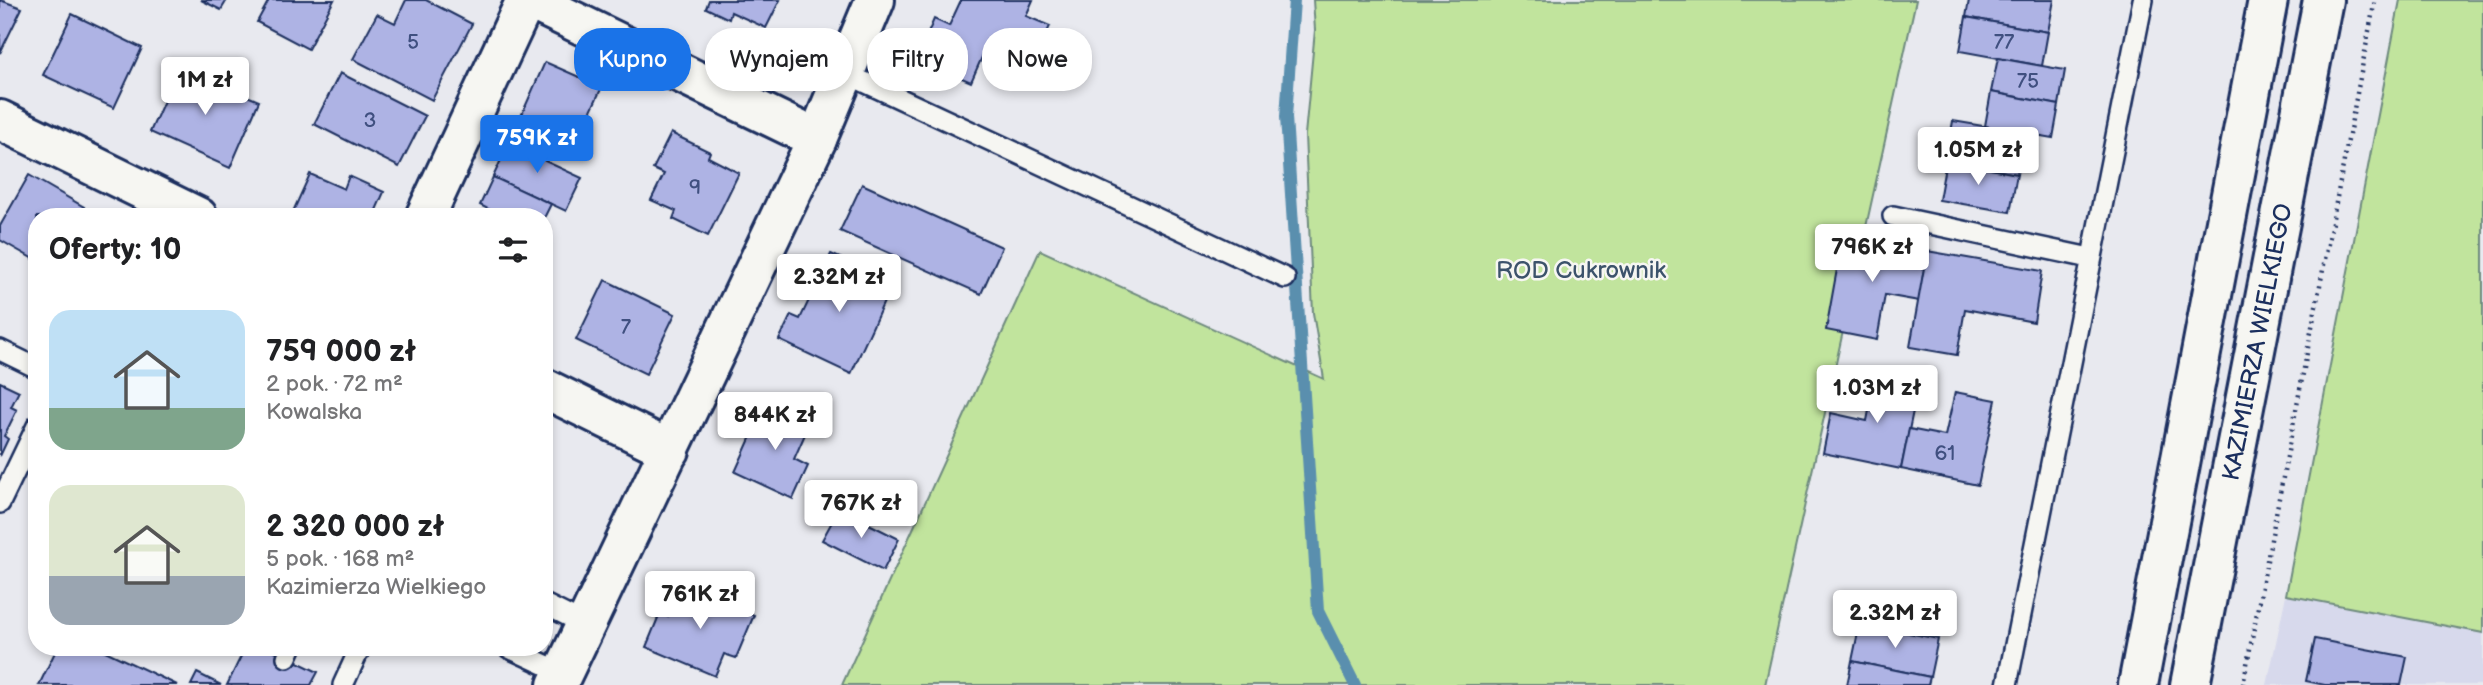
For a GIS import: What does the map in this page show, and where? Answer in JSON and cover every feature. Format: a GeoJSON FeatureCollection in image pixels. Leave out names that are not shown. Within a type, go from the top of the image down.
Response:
{"type":"FeatureCollection","features":[{"type":"Feature","properties":{"kind":"street"},"geometry":{"type":"LineString","coordinates":[[429,208],[528,0],[817,139]]}},
{"type":"Feature","properties":{"kind":"street"},"geometry":{"type":"LineString","coordinates":[[853,54],[875,0]]}},
{"type":"Feature","properties":{"kind":"street"},"geometry":{"type":"LineString","coordinates":[[2138,685],[2268,0]]}},
{"type":"Feature","properties":{"kind":"street","name":"KAZIMIERZA WIELKIEGO"},"geometry":{"type":"LineString","coordinates":[[2190,685],[2323,0]]}},
{"type":"Feature","properties":{"kind":"street"},"geometry":{"type":"LineString","coordinates":[[560,679],[837,91]]}},
{"type":"Feature","properties":{"kind":"street"},"geometry":{"type":"LineString","coordinates":[[0,120],[180,208]]}},
{"type":"Feature","properties":{"kind":"street"},"geometry":{"type":"LineString","coordinates":[[553,392],[670,450]]}},
{"type":"Feature","properties":{"kind":"lane"},"geometry":{"type":"LineString","coordinates":[[2007,685],[2143,0]]}},
{"type":"Feature","properties":{"kind":"lane"},"geometry":{"type":"LineString","coordinates":[[853,77],[1285,278]]}},
{"type":"Feature","properties":{"kind":"lane"},"geometry":{"type":"LineString","coordinates":[[1893,216],[2090,258]]}},
{"type":"Feature","properties":{"kind":"lane"},"geometry":{"type":"LineString","coordinates":[[0,350],[28,364]]}},
{"type":"Feature","properties":{"kind":"lane"},"geometry":{"type":"LineString","coordinates":[[0,503],[28,445]]}},
{"type":"Feature","properties":{"kind":"lane"},"geometry":{"type":"LineString","coordinates":[[553,608],[586,625]]}},
{"type":"Feature","properties":{"kind":"lane"},"geometry":{"type":"LineString","coordinates":[[343,685],[356,656]]}},
{"type":"Feature","properties":{"kind":"lane"},"geometry":{"type":"LineString","coordinates":[[522,656],[560,679]]}},
{"type":"Feature","properties":{"kind":"path"},"geometry":{"type":"LineString","coordinates":[[2243,685],[2375,0]]}},
{"type":"Feature","properties":{"kind":"shaded area"},"geometry":{"type":"Polygon","coordinates":[[[2286,595],[2483,633],[2483,685],[2267,685],[2286,595]]]}},
{"type":"Feature","properties":{"kind":"green space","name":"ROD Cukrownik"},"geometry":{"type":"Polygon","coordinates":[[[1313,0],[1916,0],[1765,685],[842,685],[1040,250],[1324,379],[1313,313],[1305,135],[1315,30],[1313,0]]]}},
{"type":"Feature","properties":{"kind":"green space"},"geometry":{"type":"Polygon","coordinates":[[[2400,0],[2483,0],[2483,633],[2286,595],[2400,0]]]}},
{"type":"Feature","properties":{"kind":"building"},"geometry":{"type":"Polygon","coordinates":[[[0,0],[22,8],[0,53],[0,0]]]}},
{"type":"Feature","properties":{"kind":"building"},"geometry":{"type":"Polygon","coordinates":[[[201,0],[227,0],[221,10],[201,0]]]}},
{"type":"Feature","properties":{"kind":"building"},"geometry":{"type":"Polygon","coordinates":[[[269,0],[334,0],[308,49],[257,22],[269,0]]]}},
{"type":"Feature","properties":{"kind":"building"},"geometry":{"type":"Polygon","coordinates":[[[406,0],[426,0],[472,24],[432,100],[353,59],[377,14],[395,23],[406,0]]]}},
{"type":"Feature","properties":{"kind":"building"},"geometry":{"type":"Polygon","coordinates":[[[709,0],[780,0],[766,28],[731,12],[729,19],[706,8],[709,0]]]}},
{"type":"Feature","properties":{"kind":"building"},"geometry":{"type":"Polygon","coordinates":[[[961,0],[1033,0],[1026,16],[1050,26],[982,28],[982,57],[971,82],[968,81],[968,28],[930,28],[934,19],[949,26],[961,0]]]}},
{"type":"Feature","properties":{"kind":"building"},"geometry":{"type":"Polygon","coordinates":[[[1969,0],[2054,0],[2048,32],[1966,17],[1969,0]]]}},
{"type":"Feature","properties":{"kind":"building"},"geometry":{"type":"Polygon","coordinates":[[[72,14],[142,48],[114,108],[43,75],[72,14]]]}},
{"type":"Feature","properties":{"kind":"building"},"geometry":{"type":"Polygon","coordinates":[[[1966,17],[2048,32],[2042,66],[1960,51],[1966,17]]]}},
{"type":"Feature","properties":{"kind":"building"},"geometry":{"type":"Polygon","coordinates":[[[1998,58],[2065,70],[2059,105],[1991,92],[1998,58]]]}},
{"type":"Feature","properties":{"kind":"building"},"geometry":{"type":"Polygon","coordinates":[[[545,62],[574,75],[574,91],[600,91],[574,147],[518,123],[545,62]]]}},
{"type":"Feature","properties":{"kind":"building"},"geometry":{"type":"Polygon","coordinates":[[[179,67],[259,101],[230,168],[150,132],[179,67]]]}},
{"type":"Feature","properties":{"kind":"building"},"geometry":{"type":"Polygon","coordinates":[[[340,73],[425,116],[399,167],[314,124],[340,73]]]}},
{"type":"Feature","properties":{"kind":"building"},"geometry":{"type":"Polygon","coordinates":[[[1991,92],[2059,105],[2053,138],[1985,126],[1991,92]]]}},
{"type":"Feature","properties":{"kind":"building"},"geometry":{"type":"Polygon","coordinates":[[[1953,121],[2025,133],[2017,174],[1946,161],[1953,121]]]}},
{"type":"Feature","properties":{"kind":"building"},"geometry":{"type":"Polygon","coordinates":[[[671,133],[710,152],[708,157],[739,173],[708,236],[673,219],[676,211],[651,200],[664,174],[653,169],[671,133]]]}},
{"type":"Feature","properties":{"kind":"building"},"geometry":{"type":"Polygon","coordinates":[[[516,137],[549,153],[545,161],[582,178],[566,211],[493,177],[508,145],[512,146],[516,137]]]}},
{"type":"Feature","properties":{"kind":"building"},"geometry":{"type":"Polygon","coordinates":[[[1946,161],[2017,174],[2010,212],[1939,200],[1946,161]]]}},
{"type":"Feature","properties":{"kind":"building"},"geometry":{"type":"Polygon","coordinates":[[[310,174],[344,189],[349,176],[384,192],[377,208],[295,208],[310,174]]]}},
{"type":"Feature","properties":{"kind":"building"},"geometry":{"type":"Polygon","coordinates":[[[29,175],[84,207],[28,208],[28,256],[0,240],[0,226],[29,175]]]}},
{"type":"Feature","properties":{"kind":"building"},"geometry":{"type":"Polygon","coordinates":[[[493,177],[551,204],[549,208],[486,208],[480,205],[493,177]]]}},
{"type":"Feature","properties":{"kind":"building"},"geometry":{"type":"Polygon","coordinates":[[[862,184],[1002,247],[981,294],[840,231],[862,184]]]}},
{"type":"Feature","properties":{"kind":"building"},"geometry":{"type":"Polygon","coordinates":[[[1843,236],[1927,251],[1919,301],[1885,295],[1877,340],[1826,330],[1843,236]]]}},
{"type":"Feature","properties":{"kind":"building"},"geometry":{"type":"Polygon","coordinates":[[[1927,251],[2042,271],[2034,322],[1965,309],[1957,355],[1910,347],[1927,251]]]}},
{"type":"Feature","properties":{"kind":"building"},"geometry":{"type":"Polygon","coordinates":[[[831,254],[893,282],[851,374],[779,340],[791,315],[800,319],[831,254]]]}},
{"type":"Feature","properties":{"kind":"building"},"geometry":{"type":"Polygon","coordinates":[[[605,280],[675,314],[646,374],[576,340],[605,280]]]}},
{"type":"Feature","properties":{"kind":"building"},"geometry":{"type":"Polygon","coordinates":[[[1876,373],[1919,382],[1901,469],[1823,453],[1831,413],[1867,421],[1876,373]]]}},
{"type":"Feature","properties":{"kind":"building"},"geometry":{"type":"Polygon","coordinates":[[[0,382],[19,391],[11,407],[17,410],[4,436],[8,439],[0,456],[0,382]]]}},
{"type":"Feature","properties":{"kind":"building"},"geometry":{"type":"Polygon","coordinates":[[[1955,392],[1996,400],[1978,485],[1901,469],[1909,429],[1945,436],[1955,392]]]}},
{"type":"Feature","properties":{"kind":"building"},"geometry":{"type":"Polygon","coordinates":[[[766,403],[810,423],[794,459],[808,466],[793,499],[735,472],[766,403]]]}},
{"type":"Feature","properties":{"kind":"building"},"geometry":{"type":"Polygon","coordinates":[[[839,509],[899,539],[883,571],[822,540],[839,509]]]}},
{"type":"Feature","properties":{"kind":"building"},"geometry":{"type":"Polygon","coordinates":[[[682,584],[754,615],[736,658],[724,654],[715,676],[646,647],[660,613],[668,617],[682,584]]]}},
{"type":"Feature","properties":{"kind":"building"},"geometry":{"type":"Polygon","coordinates":[[[1860,623],[1938,639],[1930,677],[1852,661],[1860,623]]]}},
{"type":"Feature","properties":{"kind":"building"},"geometry":{"type":"Polygon","coordinates":[[[2315,639],[2407,657],[2401,685],[2325,685],[2306,681],[2315,639]]]}},
{"type":"Feature","properties":{"kind":"building"},"geometry":{"type":"Polygon","coordinates":[[[53,656],[116,656],[177,685],[39,685],[53,656]]]}},
{"type":"Feature","properties":{"kind":"building"},"geometry":{"type":"Polygon","coordinates":[[[241,656],[285,656],[318,672],[311,685],[227,685],[241,656]]]}},
{"type":"Feature","properties":{"kind":"building"},"geometry":{"type":"Polygon","coordinates":[[[1852,661],[1930,677],[1928,685],[1847,685],[1852,661]]]}},
{"type":"Feature","properties":{"kind":"building"},"geometry":{"type":"Polygon","coordinates":[[[197,673],[221,685],[191,685],[197,673]]]}},
{"type":"Feature","properties":{"kind":"waterway"},"geometry":{"type":"LineString","coordinates":[[1294,0],[1286,117],[1318,611],[1355,685]]}}]}
